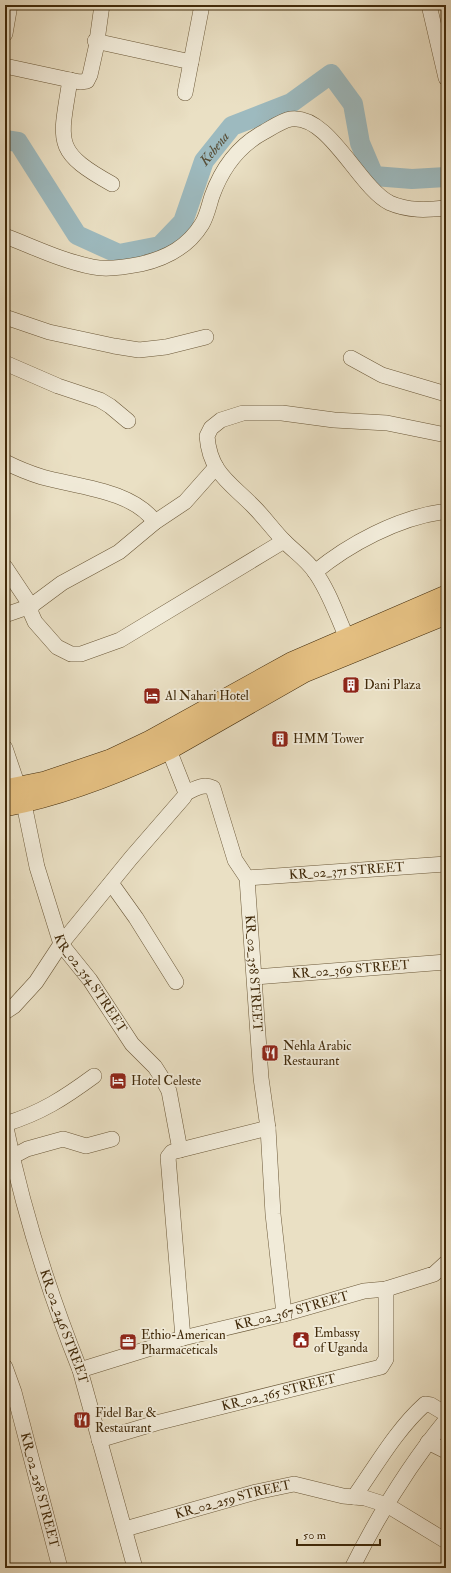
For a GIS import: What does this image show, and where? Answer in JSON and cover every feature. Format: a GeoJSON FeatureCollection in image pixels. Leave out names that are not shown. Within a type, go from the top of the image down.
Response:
{"type":"FeatureCollection","features":[{"type":"Feature","properties":{"kind":"main road"},"geometry":{"type":"LineString","coordinates":[[5,807],[15,793],[110,759],[150,740],[291,662],[446,595]]}},
{"type":"Feature","properties":{"kind":"main road"},"geometry":{"type":"LineString","coordinates":[[15,793],[58,796],[124,770],[168,750],[304,673],[446,615]]}},
{"type":"Feature","properties":{"kind":"street"},"geometry":{"type":"LineString","coordinates":[[5,34],[10,5]]}},
{"type":"Feature","properties":{"kind":"street"},"geometry":{"type":"LineString","coordinates":[[5,66],[70,80],[87,81],[92,67],[102,5]]}},
{"type":"Feature","properties":{"kind":"street"},"geometry":{"type":"LineString","coordinates":[[184,93],[202,5]]}},
{"type":"Feature","properties":{"kind":"street"},"geometry":{"type":"LineString","coordinates":[[430,5],[446,78]]}},
{"type":"Feature","properties":{"kind":"street"},"geometry":{"type":"LineString","coordinates":[[96,40],[191,62]]}},
{"type":"Feature","properties":{"kind":"street"},"geometry":{"type":"LineString","coordinates":[[70,80],[64,113],[63,131],[66,148],[72,157],[88,170],[112,184]]}},
{"type":"Feature","properties":{"kind":"street"},"geometry":{"type":"LineString","coordinates":[[5,236],[68,261],[95,268],[114,268],[160,260],[189,241],[203,223],[220,177],[240,148],[253,138],[291,119],[306,121],[320,130],[339,149],[374,190],[388,202],[414,209],[446,208]]}},
{"type":"Feature","properties":{"kind":"street"},"geometry":{"type":"LineString","coordinates":[[5,317],[49,332],[139,350],[166,347],[206,337]]}},
{"type":"Feature","properties":{"kind":"street"},"geometry":{"type":"LineString","coordinates":[[351,358],[382,375],[446,394]]}},
{"type":"Feature","properties":{"kind":"street"},"geometry":{"type":"LineString","coordinates":[[5,363],[58,386],[100,400],[128,421]]}},
{"type":"Feature","properties":{"kind":"street"},"geometry":{"type":"LineString","coordinates":[[347,638],[333,605],[315,572],[304,558],[284,542],[254,507],[226,482],[210,458],[206,436],[211,428],[221,420],[243,413],[282,413],[334,420],[387,423],[446,435]]}},
{"type":"Feature","properties":{"kind":"street"},"geometry":{"type":"LineString","coordinates":[[5,462],[24,471],[42,477],[102,491],[131,502],[148,513],[155,522]]}},
{"type":"Feature","properties":{"kind":"street"},"geometry":{"type":"LineString","coordinates":[[5,615],[31,606],[62,583],[119,552],[155,522],[185,502],[216,467]]}},
{"type":"Feature","properties":{"kind":"street"},"geometry":{"type":"LineString","coordinates":[[315,572],[350,546],[402,522],[426,514],[441,512]]}},
{"type":"Feature","properties":{"kind":"street"},"geometry":{"type":"LineString","coordinates":[[5,567],[31,606],[31,613],[35,622],[58,647],[70,654],[81,654],[120,640],[284,542]]}},
{"type":"Feature","properties":{"kind":"street","name":"KR_02_354 STREET"},"geometry":{"type":"LineString","coordinates":[[5,748],[15,793],[61,944],[90,980],[132,1044],[155,1067],[162,1078],[169,1091],[180,1150]]}},
{"type":"Feature","properties":{"kind":"street"},"geometry":{"type":"LineString","coordinates":[[5,1012],[14,1006],[36,982],[61,944],[111,883],[182,801],[186,793],[168,750]]}},
{"type":"Feature","properties":{"kind":"street","name":"KR_02_358 STREET"},"geometry":{"type":"LineString","coordinates":[[186,793],[202,786],[208,785],[213,788],[235,860],[247,878],[258,1043],[268,1128],[273,1214],[284,1314]]}},
{"type":"Feature","properties":{"kind":"street","name":"KR_02_371 STREET"},"geometry":{"type":"LineString","coordinates":[[247,878],[446,864]]}},
{"type":"Feature","properties":{"kind":"street"},"geometry":{"type":"LineString","coordinates":[[111,883],[136,918],[176,982]]}},
{"type":"Feature","properties":{"kind":"street","name":"KR_02_369 STREET"},"geometry":{"type":"LineString","coordinates":[[254,977],[446,962]]}},
{"type":"Feature","properties":{"kind":"street"},"geometry":{"type":"LineString","coordinates":[[5,1123],[30,1116],[53,1104],[94,1076]]}},
{"type":"Feature","properties":{"kind":"street","name":"KR_02_246 STREET"},"geometry":{"type":"LineString","coordinates":[[5,1123],[28,1221],[80,1370],[135,1568]]}},
{"type":"Feature","properties":{"kind":"street"},"geometry":{"type":"LineString","coordinates":[[183,1338],[167,1160],[172,1152],[268,1128]]}},
{"type":"Feature","properties":{"kind":"street"},"geometry":{"type":"LineString","coordinates":[[12,1157],[27,1149],[64,1139],[86,1146],[112,1139]]}},
{"type":"Feature","properties":{"kind":"street","name":"KR_02_367 STREET"},"geometry":{"type":"LineString","coordinates":[[80,1370],[183,1338],[284,1314],[364,1291],[386,1289],[434,1274],[446,1263]]}},
{"type":"Feature","properties":{"kind":"street","name":"KR_02_365 STREET"},"geometry":{"type":"LineString","coordinates":[[99,1440],[163,1421],[381,1367],[386,1359],[386,1289]]}},
{"type":"Feature","properties":{"kind":"street","name":"KR_02_258 STREET"},"geometry":{"type":"LineString","coordinates":[[5,1367],[14,1392],[60,1568]]}},
{"type":"Feature","properties":{"kind":"street"},"geometry":{"type":"LineString","coordinates":[[354,1498],[408,1421],[419,1409],[425,1404],[431,1405],[446,1414]]}},
{"type":"Feature","properties":{"kind":"street"},"geometry":{"type":"LineString","coordinates":[[352,1568],[387,1505],[428,1442],[446,1420]]}},
{"type":"Feature","properties":{"kind":"street"},"geometry":{"type":"LineString","coordinates":[[428,1442],[446,1451]]}},
{"type":"Feature","properties":{"kind":"street","name":"KR_02_259 STREET"},"geometry":{"type":"LineString","coordinates":[[125,1529],[256,1492],[294,1484],[354,1498],[365,1498],[387,1505],[446,1541]]}},
{"type":"Feature","properties":{"kind":"waterway","name":"Kebena"},"geometry":{"type":"LineString","coordinates":[[5,140],[18,142],[77,235],[119,254],[160,246],[183,222],[204,161],[232,126],[291,103],[331,74],[353,104],[360,143],[374,176],[412,179],[446,177]]}},
{"type":"Feature","properties":{"kind":"place","name":"Dani Plaza"},"geometry":{"type":"Point","coordinates":[351,685]}},
{"type":"Feature","properties":{"kind":"place","name":"Al Nahari Hotel"},"geometry":{"type":"Point","coordinates":[152,696]}},
{"type":"Feature","properties":{"kind":"place","name":"HMM Tower"},"geometry":{"type":"Point","coordinates":[280,739]}},
{"type":"Feature","properties":{"kind":"place","name":"Nehla Arabic Restaurant"},"geometry":{"type":"Point","coordinates":[270,1053]}},
{"type":"Feature","properties":{"kind":"place","name":"Hotel Celeste"},"geometry":{"type":"Point","coordinates":[118,1081]}},
{"type":"Feature","properties":{"kind":"place","name":"Embassy of Uganda"},"geometry":{"type":"Point","coordinates":[301,1340]}},
{"type":"Feature","properties":{"kind":"place","name":"Ethio-American Pharmaceticals"},"geometry":{"type":"Point","coordinates":[128,1342]}},
{"type":"Feature","properties":{"kind":"place","name":"Fidel Bar & Restaurant"},"geometry":{"type":"Point","coordinates":[82,1420]}}]}
